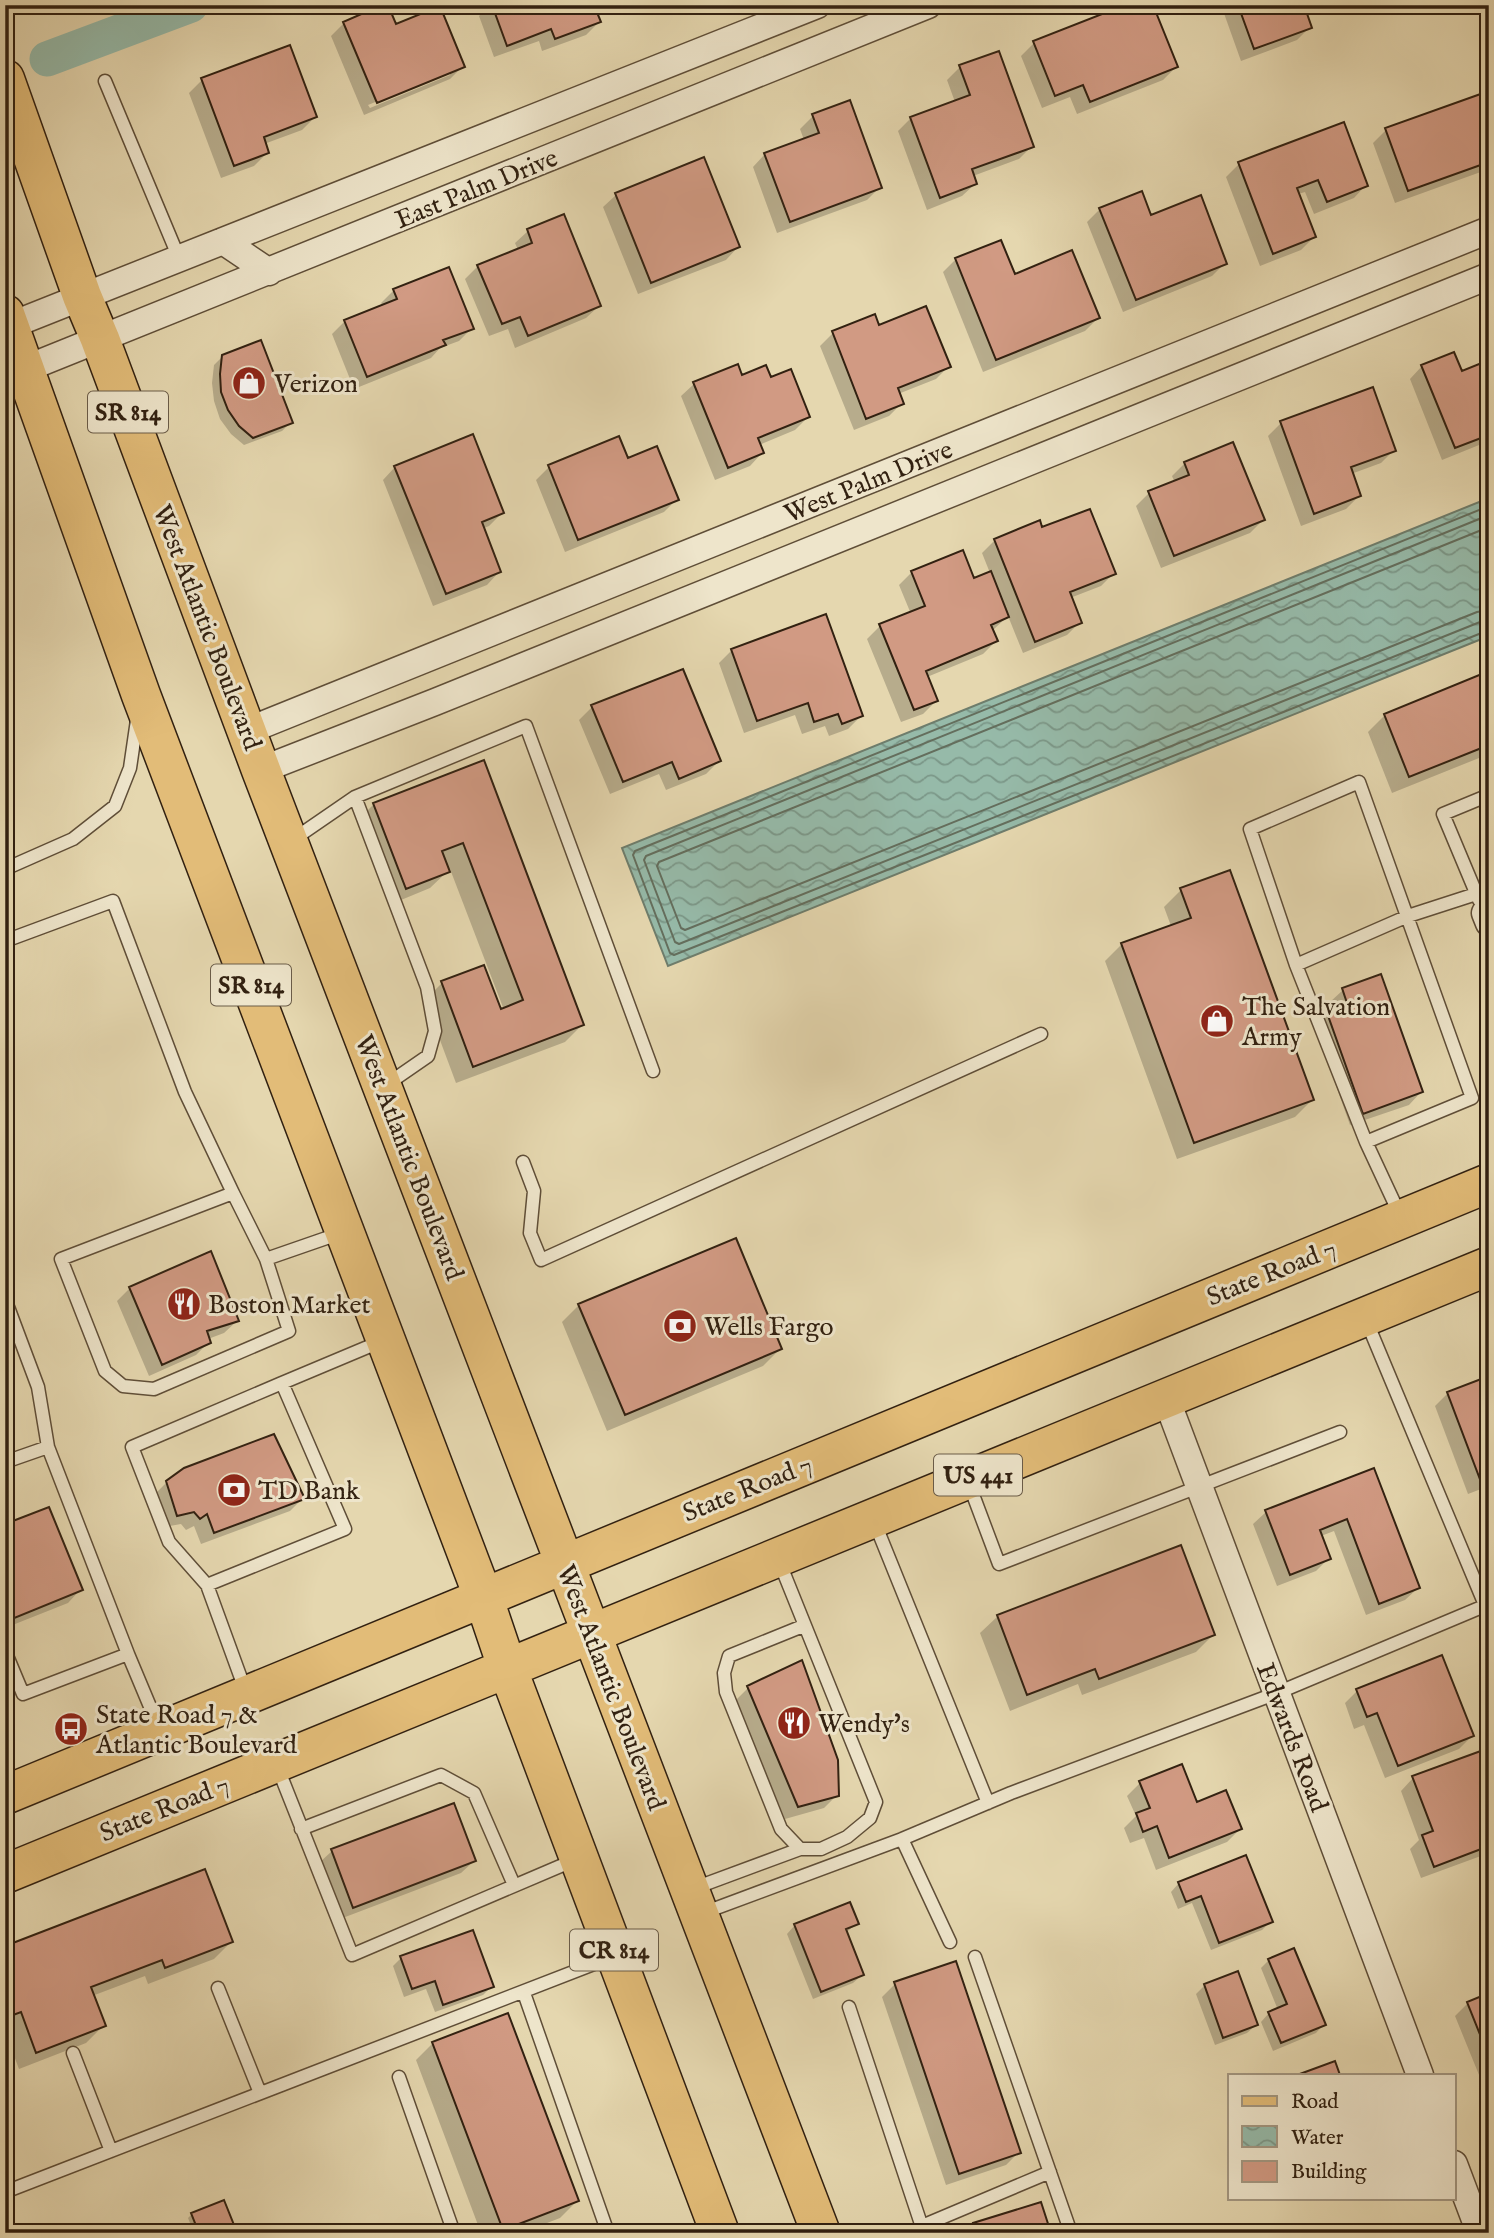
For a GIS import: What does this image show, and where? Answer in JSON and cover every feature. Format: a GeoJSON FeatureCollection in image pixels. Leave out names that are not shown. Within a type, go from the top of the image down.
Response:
{"type":"FeatureCollection","features":[{"type":"Feature","properties":{"kind":"main road","name":"West Atlantic Boulevard"},"geometry":{"type":"LineString","coordinates":[[5,79],[82,296],[261,770],[821,2233]]}},
{"type":"Feature","properties":{"kind":"main road","name":"SR 814"},"geometry":{"type":"LineString","coordinates":[[7,322],[20,371],[484,1599],[507,1667]]}},
{"type":"Feature","properties":{"kind":"main road","name":"State Road 7"},"geometry":{"type":"LineString","coordinates":[[5,1795],[1489,1183]]}},
{"type":"Feature","properties":{"kind":"main road"},"geometry":{"type":"LineString","coordinates":[[1449,1281],[1489,1252]]}},
{"type":"Feature","properties":{"kind":"main road","name":"State Road 7"},"geometry":{"type":"LineString","coordinates":[[5,1874],[1489,1265]]}},
{"type":"Feature","properties":{"kind":"main road","name":"CR 814"},"geometry":{"type":"LineString","coordinates":[[507,1667],[720,2233]]}},
{"type":"Feature","properties":{"kind":"street","name":"East Palm Drive"},"geometry":{"type":"LineString","coordinates":[[7,322],[223,241],[817,5]]}},
{"type":"Feature","properties":{"kind":"street","name":"East Palm Drive"},"geometry":{"type":"LineString","coordinates":[[20,371],[928,5]]}},
{"type":"Feature","properties":{"kind":"street"},"geometry":{"type":"LineString","coordinates":[[688,56],[704,96]]}},
{"type":"Feature","properties":{"kind":"street","name":"West Palm Drive"},"geometry":{"type":"LineString","coordinates":[[247,731],[1489,230]]}},
{"type":"Feature","properties":{"kind":"street"},"geometry":{"type":"LineString","coordinates":[[223,241],[269,272]]}},
{"type":"Feature","properties":{"kind":"street","name":"West Palm Drive"},"geometry":{"type":"LineString","coordinates":[[261,770],[1489,276]]}},
{"type":"Feature","properties":{"kind":"street"},"geometry":{"type":"LineString","coordinates":[[953,446],[969,485]]}},
{"type":"Feature","properties":{"kind":"street"},"geometry":{"type":"LineString","coordinates":[[419,662],[435,702]]}},
{"type":"Feature","properties":{"kind":"street","name":"Edwards Road"},"geometry":{"type":"LineString","coordinates":[[1166,1398],[1420,2074]]}},
{"type":"Feature","properties":{"kind":"street"},"geometry":{"type":"LineString","coordinates":[[1456,2169],[1480,2233]]}},
{"type":"Feature","properties":{"kind":"lane"},"geometry":{"type":"LineString","coordinates":[[106,81],[179,258]]}},
{"type":"Feature","properties":{"kind":"lane"},"geometry":{"type":"LineString","coordinates":[[5,869],[73,839],[115,806],[130,768],[141,695]]}},
{"type":"Feature","properties":{"kind":"lane"},"geometry":{"type":"LineString","coordinates":[[289,842],[355,797],[526,726],[653,1071]]}},
{"type":"Feature","properties":{"kind":"lane"},"geometry":{"type":"LineString","coordinates":[[1367,1142],[1472,1098],[1359,782],[1250,829],[1296,965],[1367,1142],[1402,1219]]}},
{"type":"Feature","properties":{"kind":"lane"},"geometry":{"type":"LineString","coordinates":[[1296,965],[1408,916],[1485,910],[1443,814],[1489,795]]}},
{"type":"Feature","properties":{"kind":"lane"},"geometry":{"type":"LineString","coordinates":[[355,797],[427,987],[435,1031],[428,1056],[383,1087]]}},
{"type":"Feature","properties":{"kind":"lane"},"geometry":{"type":"LineString","coordinates":[[5,941],[113,901],[185,1092],[266,1259],[289,1331],[154,1389],[123,1386],[105,1371],[61,1259],[233,1193]]}},
{"type":"Feature","properties":{"kind":"lane"},"geometry":{"type":"LineString","coordinates":[[523,1162],[534,1191],[530,1233],[541,1260],[1041,1034]]}},
{"type":"Feature","properties":{"kind":"lane"},"geometry":{"type":"LineString","coordinates":[[266,1259],[344,1231]]}},
{"type":"Feature","properties":{"kind":"lane"},"geometry":{"type":"LineString","coordinates":[[5,1299],[38,1387],[48,1447],[128,1654],[161,1731]]}},
{"type":"Feature","properties":{"kind":"lane"},"geometry":{"type":"LineString","coordinates":[[694,1902],[902,1839],[988,1803],[1277,1693],[1487,1605],[1364,1316]]}},
{"type":"Feature","properties":{"kind":"lane"},"geometry":{"type":"LineString","coordinates":[[247,1696],[206,1585],[169,1542],[132,1447],[386,1339]]}},
{"type":"Feature","properties":{"kind":"lane"},"geometry":{"type":"LineString","coordinates":[[206,1585],[345,1529],[282,1383]]}},
{"type":"Feature","properties":{"kind":"lane"},"geometry":{"type":"LineString","coordinates":[[968,1479],[999,1564],[1340,1432]]}},
{"type":"Feature","properties":{"kind":"lane"},"geometry":{"type":"LineString","coordinates":[[5,1462],[48,1447]]}},
{"type":"Feature","properties":{"kind":"lane"},"geometry":{"type":"LineString","coordinates":[[873,1518],[988,1803]]}},
{"type":"Feature","properties":{"kind":"lane"},"geometry":{"type":"LineString","coordinates":[[694,1902],[800,1849],[821,1849],[847,1837],[870,1818],[876,1802],[777,1558]]}},
{"type":"Feature","properties":{"kind":"lane"},"geometry":{"type":"LineString","coordinates":[[800,1849],[781,1829],[726,1692],[724,1674],[729,1656],[803,1626]]}},
{"type":"Feature","properties":{"kind":"lane"},"geometry":{"type":"LineString","coordinates":[[5,1651],[23,1694],[128,1654]]}},
{"type":"Feature","properties":{"kind":"lane"},"geometry":{"type":"LineString","coordinates":[[275,1762],[352,1955],[579,1858]]}},
{"type":"Feature","properties":{"kind":"lane"},"geometry":{"type":"LineString","coordinates":[[301,1829],[441,1775],[474,1793],[514,1885]]}},
{"type":"Feature","properties":{"kind":"lane"},"geometry":{"type":"LineString","coordinates":[[902,1839],[950,1942]]}},
{"type":"Feature","properties":{"kind":"lane"},"geometry":{"type":"LineString","coordinates":[[5,2192],[616,1956]]}},
{"type":"Feature","properties":{"kind":"lane"},"geometry":{"type":"LineString","coordinates":[[975,1957],[1071,2233]]}},
{"type":"Feature","properties":{"kind":"lane"},"geometry":{"type":"LineString","coordinates":[[218,1988],[260,2093]]}},
{"type":"Feature","properties":{"kind":"lane"},"geometry":{"type":"LineString","coordinates":[[524,1993],[608,2233]]}},
{"type":"Feature","properties":{"kind":"lane"},"geometry":{"type":"LineString","coordinates":[[849,2007],[923,2229],[1050,2172]]}},
{"type":"Feature","properties":{"kind":"lane"},"geometry":{"type":"LineString","coordinates":[[73,2053],[111,2151]]}},
{"type":"Feature","properties":{"kind":"lane"},"geometry":{"type":"LineString","coordinates":[[399,2077],[454,2233]]}},
{"type":"Feature","properties":{"kind":"water"},"geometry":{"type":"Polygon","coordinates":[[[1489,498],[1489,636],[668,966],[622,848],[1489,498]]]}},
{"type":"Feature","properties":{"kind":"building"},"geometry":{"type":"Polygon","coordinates":[[[382,5],[388,5],[396,24],[440,6],[465,67],[377,103],[343,22],[382,5]]]}},
{"type":"Feature","properties":{"kind":"building"},"geometry":{"type":"Polygon","coordinates":[[[492,5],[594,5],[601,22],[555,39],[551,29],[507,46],[492,5]]]}},
{"type":"Feature","properties":{"kind":"building"},"geometry":{"type":"Polygon","coordinates":[[[1125,5],[1153,5],[1178,67],[1090,102],[1083,85],[1055,96],[1033,41],[1125,5]]]}},
{"type":"Feature","properties":{"kind":"building"},"geometry":{"type":"Polygon","coordinates":[[[1238,5],[1304,5],[1312,28],[1254,49],[1238,5]]]}},
{"type":"Feature","properties":{"kind":"building"},"geometry":{"type":"Polygon","coordinates":[[[290,45],[317,117],[264,137],[269,153],[234,166],[201,78],[290,45]]]}},
{"type":"Feature","properties":{"kind":"building"},"geometry":{"type":"Polygon","coordinates":[[[999,51],[1034,147],[972,169],[977,184],[940,198],[910,117],[970,95],[959,65],[999,51]]]}},
{"type":"Feature","properties":{"kind":"building"},"geometry":{"type":"Polygon","coordinates":[[[1489,91],[1489,162],[1408,191],[1385,128],[1489,91]]]}},
{"type":"Feature","properties":{"kind":"building"},"geometry":{"type":"Polygon","coordinates":[[[850,100],[882,188],[790,222],[764,153],[819,133],[812,114],[850,100]]]}},
{"type":"Feature","properties":{"kind":"building"},"geometry":{"type":"Polygon","coordinates":[[[1344,122],[1368,186],[1327,202],[1318,180],[1297,188],[1316,237],[1273,254],[1238,162],[1344,122]]]}},
{"type":"Feature","properties":{"kind":"building"},"geometry":{"type":"Polygon","coordinates":[[[704,157],[740,247],[651,283],[615,193],[704,157]]]}},
{"type":"Feature","properties":{"kind":"building"},"geometry":{"type":"Polygon","coordinates":[[[1142,191],[1151,215],[1201,195],[1227,264],[1136,300],[1099,208],[1142,191]]]}},
{"type":"Feature","properties":{"kind":"building"},"geometry":{"type":"Polygon","coordinates":[[[564,214],[601,306],[528,336],[520,317],[502,324],[477,265],[532,243],[527,229],[564,214]]]}},
{"type":"Feature","properties":{"kind":"building"},"geometry":{"type":"Polygon","coordinates":[[[1001,240],[1015,274],[1072,250],[1100,318],[996,360],[955,258],[1001,240]]]}},
{"type":"Feature","properties":{"kind":"building"},"geometry":{"type":"Polygon","coordinates":[[[449,267],[474,329],[443,340],[446,345],[367,377],[344,320],[397,299],[393,289],[449,267]]]}},
{"type":"Feature","properties":{"kind":"building"},"geometry":{"type":"Polygon","coordinates":[[[926,306],[951,367],[898,388],[904,404],[866,419],[832,331],[875,314],[879,325],[926,306]]]}},
{"type":"Feature","properties":{"kind":"building","name":"Verizon"},"geometry":{"type":"Polygon","coordinates":[[[261,340],[293,423],[253,438],[239,426],[228,410],[221,392],[220,374],[222,355],[261,340]]]}},
{"type":"Feature","properties":{"kind":"building"},"geometry":{"type":"Polygon","coordinates":[[[1454,352],[1462,371],[1489,360],[1489,435],[1455,448],[1421,365],[1454,352]]]}},
{"type":"Feature","properties":{"kind":"building"},"geometry":{"type":"Polygon","coordinates":[[[738,364],[742,375],[766,365],[771,377],[791,369],[810,417],[758,438],[764,453],[728,468],[693,382],[738,364]]]}},
{"type":"Feature","properties":{"kind":"building"},"geometry":{"type":"Polygon","coordinates":[[[1373,387],[1396,451],[1351,467],[1361,496],[1314,514],[1280,421],[1373,387]]]}},
{"type":"Feature","properties":{"kind":"building"},"geometry":{"type":"Polygon","coordinates":[[[473,434],[504,513],[482,522],[501,572],[446,594],[394,466],[473,434]]]}},
{"type":"Feature","properties":{"kind":"building"},"geometry":{"type":"Polygon","coordinates":[[[619,436],[628,458],[657,446],[679,500],[578,540],[548,465],[619,436]]]}},
{"type":"Feature","properties":{"kind":"building"},"geometry":{"type":"Polygon","coordinates":[[[1233,442],[1265,520],[1174,556],[1148,491],[1189,475],[1184,462],[1233,442]]]}},
{"type":"Feature","properties":{"kind":"building"},"geometry":{"type":"Polygon","coordinates":[[[1090,509],[1116,574],[1070,592],[1082,623],[1035,642],[994,539],[1040,520],[1042,527],[1090,509]]]}},
{"type":"Feature","properties":{"kind":"building"},"geometry":{"type":"Polygon","coordinates":[[[963,550],[974,578],[991,571],[1009,617],[991,625],[998,641],[926,671],[938,701],[914,710],[879,624],[925,606],[911,571],[963,550]]]}},
{"type":"Feature","properties":{"kind":"building"},"geometry":{"type":"Polygon","coordinates":[[[826,614],[863,716],[842,724],[838,714],[814,722],[808,703],[757,721],[731,649],[826,614]]]}},
{"type":"Feature","properties":{"kind":"building"},"geometry":{"type":"Polygon","coordinates":[[[683,669],[721,761],[679,779],[672,762],[623,782],[591,705],[683,669]]]}},
{"type":"Feature","properties":{"kind":"building"},"geometry":{"type":"Polygon","coordinates":[[[1489,671],[1489,745],[1409,777],[1384,714],[1489,671]]]}},
{"type":"Feature","properties":{"kind":"building"},"geometry":{"type":"Polygon","coordinates":[[[484,760],[584,1025],[473,1067],[441,981],[484,965],[501,1009],[523,1000],[463,843],[442,851],[450,872],[406,889],[373,803],[484,760]]]}},
{"type":"Feature","properties":{"kind":"building","name":"The Salvation Army"},"geometry":{"type":"Polygon","coordinates":[[[1230,870],[1314,1100],[1194,1143],[1121,943],[1191,918],[1180,888],[1230,870]]]}},
{"type":"Feature","properties":{"kind":"building"},"geometry":{"type":"Polygon","coordinates":[[[1381,974],[1423,1092],[1363,1114],[1326,1010],[1347,1003],[1342,988],[1381,974]]]}},
{"type":"Feature","properties":{"kind":"building","name":"Wells Fargo"},"geometry":{"type":"Polygon","coordinates":[[[736,1238],[782,1349],[625,1415],[578,1304],[736,1238]]]}},
{"type":"Feature","properties":{"kind":"building","name":"Boston Market"},"geometry":{"type":"Polygon","coordinates":[[[211,1251],[239,1321],[207,1331],[211,1343],[162,1365],[129,1287],[211,1251]]]}},
{"type":"Feature","properties":{"kind":"building"},"geometry":{"type":"Polygon","coordinates":[[[1489,1376],[1489,1479],[1481,1482],[1447,1392],[1489,1376]]]}},
{"type":"Feature","properties":{"kind":"building","name":"TD Bank"},"geometry":{"type":"Polygon","coordinates":[[[274,1434],[305,1499],[214,1533],[207,1514],[200,1519],[194,1512],[177,1516],[166,1481],[184,1468],[274,1434]]]}},
{"type":"Feature","properties":{"kind":"building"},"geometry":{"type":"Polygon","coordinates":[[[1374,1468],[1420,1588],[1379,1604],[1347,1519],[1320,1530],[1331,1559],[1290,1575],[1265,1510],[1374,1468]]]}},
{"type":"Feature","properties":{"kind":"building"},"geometry":{"type":"Polygon","coordinates":[[[49,1507],[83,1590],[7,1621],[5,1524],[49,1507]]]}},
{"type":"Feature","properties":{"kind":"building"},"geometry":{"type":"Polygon","coordinates":[[[1181,1545],[1215,1635],[1099,1679],[1095,1669],[1027,1695],[997,1615],[1181,1545]]]}},
{"type":"Feature","properties":{"kind":"building"},"geometry":{"type":"Polygon","coordinates":[[[1442,1655],[1474,1736],[1398,1766],[1377,1713],[1367,1717],[1356,1689],[1442,1655]]]}},
{"type":"Feature","properties":{"kind":"building","name":"Wendy's"},"geometry":{"type":"Polygon","coordinates":[[[802,1660],[838,1760],[839,1796],[798,1807],[747,1686],[802,1660]]]}},
{"type":"Feature","properties":{"kind":"building"},"geometry":{"type":"Polygon","coordinates":[[[1489,1748],[1489,1846],[1434,1867],[1422,1835],[1433,1831],[1412,1776],[1489,1748]]]}},
{"type":"Feature","properties":{"kind":"building"},"geometry":{"type":"Polygon","coordinates":[[[1182,1764],[1197,1802],[1226,1790],[1242,1829],[1169,1858],[1157,1826],[1143,1832],[1136,1813],[1150,1808],[1139,1781],[1182,1764]]]}},
{"type":"Feature","properties":{"kind":"building"},"geometry":{"type":"Polygon","coordinates":[[[454,1803],[476,1861],[353,1908],[331,1849],[454,1803]]]}},
{"type":"Feature","properties":{"kind":"building"},"geometry":{"type":"Polygon","coordinates":[[[1246,1855],[1273,1922],[1219,1943],[1201,1896],[1186,1902],[1178,1882],[1246,1855]]]}},
{"type":"Feature","properties":{"kind":"building"},"geometry":{"type":"Polygon","coordinates":[[[205,1869],[233,1942],[165,1968],[162,1960],[91,1987],[106,2026],[36,2053],[21,2012],[5,2018],[5,1946],[205,1869]]]}},
{"type":"Feature","properties":{"kind":"building"},"geometry":{"type":"Polygon","coordinates":[[[850,1902],[859,1924],[846,1929],[864,1975],[821,1992],[794,1924],[850,1902]]]}},
{"type":"Feature","properties":{"kind":"building"},"geometry":{"type":"Polygon","coordinates":[[[473,1930],[494,1987],[443,2005],[435,1981],[412,1989],[400,1956],[473,1930]]]}},
{"type":"Feature","properties":{"kind":"building"},"geometry":{"type":"Polygon","coordinates":[[[1294,1948],[1326,2025],[1281,2043],[1268,2012],[1287,2004],[1268,1959],[1294,1948]]]}},
{"type":"Feature","properties":{"kind":"building"},"geometry":{"type":"Polygon","coordinates":[[[956,1961],[1021,2153],[959,2174],[894,1982],[956,1961]]]}},
{"type":"Feature","properties":{"kind":"building"},"geometry":{"type":"Polygon","coordinates":[[[1238,1971],[1258,2025],[1223,2038],[1204,1984],[1238,1971]]]}},
{"type":"Feature","properties":{"kind":"building"},"geometry":{"type":"Polygon","coordinates":[[[1489,1993],[1489,2057],[1467,2002],[1489,1993]]]}},
{"type":"Feature","properties":{"kind":"building"},"geometry":{"type":"Polygon","coordinates":[[[508,2013],[579,2201],[503,2230],[432,2042],[508,2013]]]}},
{"type":"Feature","properties":{"kind":"building"},"geometry":{"type":"Polygon","coordinates":[[[1335,2061],[1340,2074],[1300,2074],[1335,2061]]]}},
{"type":"Feature","properties":{"kind":"building"},"geometry":{"type":"Polygon","coordinates":[[[224,2200],[236,2230],[229,2233],[199,2233],[191,2213],[224,2200]]]}},
{"type":"Feature","properties":{"kind":"building"},"geometry":{"type":"Polygon","coordinates":[[[1041,2202],[1051,2233],[976,2233],[973,2223],[1041,2202]]]}},
{"type":"Feature","properties":{"kind":"waterway"},"geometry":{"type":"LineString","coordinates":[[47,59],[191,5]]}},
{"type":"Feature","properties":{"kind":"place","name":"Verizon"},"geometry":{"type":"Point","coordinates":[249,383]}},
{"type":"Feature","properties":{"kind":"place","name":"The Salvation Army"},"geometry":{"type":"Point","coordinates":[1217,1021]}},
{"type":"Feature","properties":{"kind":"place","name":"Boston Market"},"geometry":{"type":"Point","coordinates":[184,1304]}},
{"type":"Feature","properties":{"kind":"place","name":"Wells Fargo"},"geometry":{"type":"Point","coordinates":[680,1326]}},
{"type":"Feature","properties":{"kind":"place","name":"TD Bank"},"geometry":{"type":"Point","coordinates":[234,1490]}},
{"type":"Feature","properties":{"kind":"place","name":"Wendy's"},"geometry":{"type":"Point","coordinates":[794,1723]}},
{"type":"Feature","properties":{"kind":"place","name":"State Road 7 & Atlantic Boulevard"},"geometry":{"type":"Point","coordinates":[71,1729]}}]}
